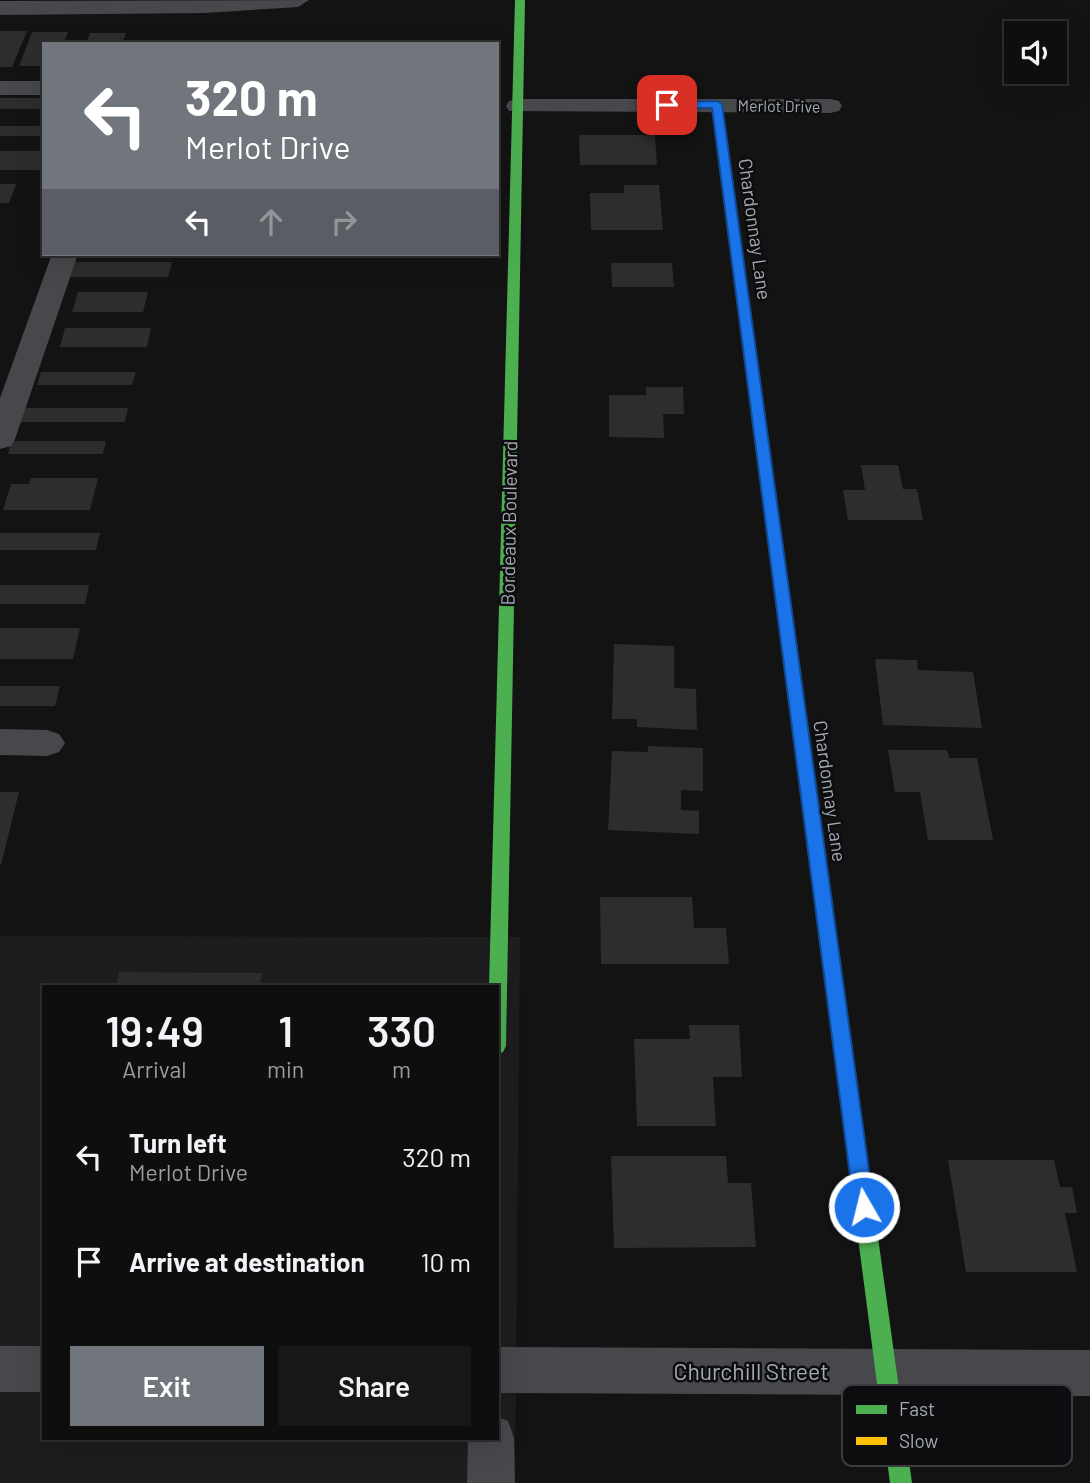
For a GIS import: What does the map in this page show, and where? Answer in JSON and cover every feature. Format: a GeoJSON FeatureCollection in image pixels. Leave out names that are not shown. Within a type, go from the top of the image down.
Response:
{"type":"FeatureCollection","features":[{"type":"Feature","properties":{"kind":"street"},"geometry":{"type":"LineString","coordinates":[[0,8],[204,6],[298,0]]}},
{"type":"Feature","properties":{"kind":"street","name":"Bordeaux Boulevard"},"geometry":{"type":"LineString","coordinates":[[498,985],[520,0]]}},
{"type":"Feature","properties":{"kind":"street"},"geometry":{"type":"LineString","coordinates":[[0,88],[42,88]]}},
{"type":"Feature","properties":{"kind":"street","name":"Merlot Drive"},"geometry":{"type":"LineString","coordinates":[[518,107],[717,104],[830,107]]}},
{"type":"Feature","properties":{"kind":"street","name":"Chardonnay Lane"},"geometry":{"type":"LineString","coordinates":[[717,104],[888,1385]]}},
{"type":"Feature","properties":{"kind":"street"},"geometry":{"type":"LineString","coordinates":[[0,439],[64,256]]}},
{"type":"Feature","properties":{"kind":"street"},"geometry":{"type":"LineString","coordinates":[[0,742],[47,743]]}},
{"type":"Feature","properties":{"kind":"street"},"geometry":{"type":"LineString","coordinates":[[0,1369],[42,1369]]}},
{"type":"Feature","properties":{"kind":"street","name":"Churchill Street"},"geometry":{"type":"LineString","coordinates":[[499,1370],[1090,1373]]}},
{"type":"Feature","properties":{"kind":"street"},"geometry":{"type":"LineString","coordinates":[[491,1440],[492,1483]]}},
{"type":"Feature","properties":{"kind":"shaded area"},"geometry":{"type":"Polygon","coordinates":[[[0,936],[520,937],[515,1483],[0,1483],[0,936]]]}},
{"type":"Feature","properties":{"kind":"building"},"geometry":{"type":"Polygon","coordinates":[[[0,31],[27,31],[12,67],[0,67],[0,31]]]}},
{"type":"Feature","properties":{"kind":"building"},"geometry":{"type":"Polygon","coordinates":[[[32,32],[68,32],[64,42],[42,42],[42,66],[19,66],[32,32]]]}},
{"type":"Feature","properties":{"kind":"building"},"geometry":{"type":"Polygon","coordinates":[[[90,33],[126,33],[123,42],[87,42],[90,33]]]}},
{"type":"Feature","properties":{"kind":"building"},"geometry":{"type":"Polygon","coordinates":[[[0,98],[42,98],[42,109],[0,109],[0,98]]]}},
{"type":"Feature","properties":{"kind":"building"},"geometry":{"type":"Polygon","coordinates":[[[0,126],[42,126],[42,136],[0,136],[0,126]]]}},
{"type":"Feature","properties":{"kind":"building"},"geometry":{"type":"Polygon","coordinates":[[[579,135],[655,135],[657,165],[580,165],[579,135]]]}},
{"type":"Feature","properties":{"kind":"building"},"geometry":{"type":"Polygon","coordinates":[[[0,151],[42,151],[40,170],[0,170],[0,151]]]}},
{"type":"Feature","properties":{"kind":"building"},"geometry":{"type":"Polygon","coordinates":[[[0,184],[16,184],[9,203],[0,203],[0,184]]]}},
{"type":"Feature","properties":{"kind":"building"},"geometry":{"type":"Polygon","coordinates":[[[624,185],[659,185],[663,230],[591,230],[590,193],[624,193],[624,185]]]}},
{"type":"Feature","properties":{"kind":"building"},"geometry":{"type":"Polygon","coordinates":[[[72,262],[172,262],[168,277],[67,277],[72,262]]]}},
{"type":"Feature","properties":{"kind":"building"},"geometry":{"type":"Polygon","coordinates":[[[611,263],[672,263],[674,287],[612,287],[611,263]]]}},
{"type":"Feature","properties":{"kind":"building"},"geometry":{"type":"Polygon","coordinates":[[[78,292],[148,292],[143,312],[72,312],[78,292]]]}},
{"type":"Feature","properties":{"kind":"building"},"geometry":{"type":"Polygon","coordinates":[[[65,328],[151,328],[147,347],[60,347],[65,328]]]}},
{"type":"Feature","properties":{"kind":"building"},"geometry":{"type":"Polygon","coordinates":[[[41,372],[136,372],[132,385],[37,385],[41,372]]]}},
{"type":"Feature","properties":{"kind":"building"},"geometry":{"type":"Polygon","coordinates":[[[646,387],[683,387],[684,414],[663,414],[664,438],[609,437],[609,395],[646,395],[646,387]]]}},
{"type":"Feature","properties":{"kind":"building"},"geometry":{"type":"Polygon","coordinates":[[[17,408],[128,408],[125,422],[13,422],[17,408]]]}},
{"type":"Feature","properties":{"kind":"building"},"geometry":{"type":"Polygon","coordinates":[[[11,441],[106,441],[103,454],[8,454],[11,441]]]}},
{"type":"Feature","properties":{"kind":"building"},"geometry":{"type":"Polygon","coordinates":[[[861,465],[898,465],[903,489],[917,489],[923,520],[848,520],[843,490],[865,490],[861,465]]]}},
{"type":"Feature","properties":{"kind":"building"},"geometry":{"type":"Polygon","coordinates":[[[31,478],[98,478],[90,510],[3,510],[11,484],[29,484],[31,478]]]}},
{"type":"Feature","properties":{"kind":"building"},"geometry":{"type":"Polygon","coordinates":[[[0,533],[100,533],[96,550],[0,550],[0,533]]]}},
{"type":"Feature","properties":{"kind":"building"},"geometry":{"type":"Polygon","coordinates":[[[0,585],[89,585],[85,604],[0,604],[0,585]]]}},
{"type":"Feature","properties":{"kind":"building"},"geometry":{"type":"Polygon","coordinates":[[[0,628],[80,628],[73,659],[0,659],[0,628]]]}},
{"type":"Feature","properties":{"kind":"building"},"geometry":{"type":"Polygon","coordinates":[[[614,644],[674,646],[674,688],[696,689],[697,730],[637,727],[637,719],[612,719],[614,644]]]}},
{"type":"Feature","properties":{"kind":"building"},"geometry":{"type":"Polygon","coordinates":[[[875,659],[917,660],[918,670],[973,672],[982,728],[883,725],[875,659]]]}},
{"type":"Feature","properties":{"kind":"building"},"geometry":{"type":"Polygon","coordinates":[[[0,686],[60,686],[55,706],[0,706],[0,686]]]}},
{"type":"Feature","properties":{"kind":"building"},"geometry":{"type":"Polygon","coordinates":[[[648,746],[703,748],[703,791],[681,790],[681,810],[699,811],[699,834],[608,830],[612,751],[648,752],[648,746]]]}},
{"type":"Feature","properties":{"kind":"building"},"geometry":{"type":"Polygon","coordinates":[[[888,750],[947,750],[949,758],[977,758],[993,840],[928,840],[920,792],[895,792],[888,750]]]}},
{"type":"Feature","properties":{"kind":"building"},"geometry":{"type":"Polygon","coordinates":[[[0,792],[19,792],[1,865],[0,864],[0,792]]]}},
{"type":"Feature","properties":{"kind":"building"},"geometry":{"type":"Polygon","coordinates":[[[600,897],[692,897],[694,928],[726,928],[729,964],[601,964],[600,897]]]}},
{"type":"Feature","properties":{"kind":"building"},"geometry":{"type":"Polygon","coordinates":[[[119,972],[262,973],[260,985],[116,985],[119,972]]]}},
{"type":"Feature","properties":{"kind":"building"},"geometry":{"type":"Polygon","coordinates":[[[689,1025],[739,1025],[742,1077],[713,1077],[716,1126],[637,1126],[634,1039],[690,1039],[689,1025]]]}},
{"type":"Feature","properties":{"kind":"building"},"geometry":{"type":"Polygon","coordinates":[[[611,1156],[726,1156],[728,1183],[751,1183],[756,1247],[614,1248],[611,1156]]]}},
{"type":"Feature","properties":{"kind":"building"},"geometry":{"type":"Polygon","coordinates":[[[948,1160],[1054,1160],[1060,1187],[1072,1187],[1077,1213],[1065,1213],[1077,1272],[966,1272],[948,1160]]]}},
{"type":"Feature","properties":{"kind":"traffic: fast"},"geometry":{"type":"LineString","coordinates":[[498,985],[520,0]]}},
{"type":"Feature","properties":{"kind":"traffic: fast"},"geometry":{"type":"LineString","coordinates":[[751,360],[821,883]]}},
{"type":"Feature","properties":{"kind":"traffic: fast"},"geometry":{"type":"LineString","coordinates":[[867,1230],[888,1385]]}},
{"type":"Feature","properties":{"kind":"traffic: fast"},"geometry":{"type":"LineString","coordinates":[[899,1466],[901,1483]]}},
{"type":"Feature","properties":{"kind":"traffic: slow"},"geometry":{"type":"LineString","coordinates":[[717,105],[751,360]]}},
{"type":"Feature","properties":{"kind":"traffic: slow"},"geometry":{"type":"LineString","coordinates":[[821,883],[867,1230]]}},
{"type":"Feature","properties":{"kind":"route"},"geometry":{"type":"LineString","coordinates":[[667,105],[717,104],[864,1207]]}}]}
